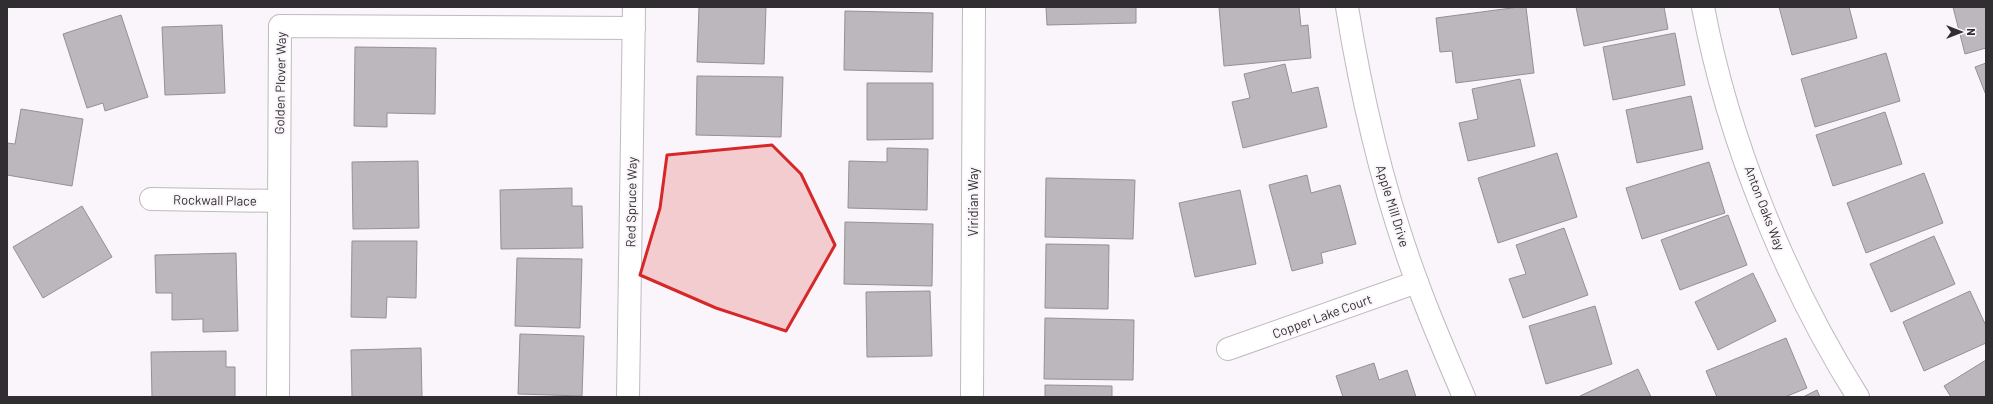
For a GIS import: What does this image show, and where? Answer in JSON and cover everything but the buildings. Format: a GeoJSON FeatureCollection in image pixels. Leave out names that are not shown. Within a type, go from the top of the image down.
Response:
{"type":"FeatureCollection","features":[{"type":"Feature","properties":{"kind":"street","name":"Viridian Way"},"geometry":{"type":"LineString","coordinates":[[972,397],[974,7]]}},
{"type":"Feature","properties":{"kind":"street","name":"Apple Mill Drive"},"geometry":{"type":"LineString","coordinates":[[1347,7],[1370,125],[1392,204],[1417,282],[1464,397]]}},
{"type":"Feature","properties":{"kind":"street","name":"Anton Oaks Way"},"geometry":{"type":"LineString","coordinates":[[1703,7],[1709,38],[1728,108],[1763,210],[1792,276],[1842,372],[1858,397]]}},
{"type":"Feature","properties":{"kind":"street","name":"Golden Plover Way"},"geometry":{"type":"LineString","coordinates":[[278,397],[280,26],[634,17]]}},
{"type":"Feature","properties":{"kind":"street","name":"Red Spruce Way"},"geometry":{"type":"LineString","coordinates":[[628,397],[634,17]]}},
{"type":"Feature","properties":{"kind":"street","name":"Rockwall Place"},"geometry":{"type":"LineString","coordinates":[[151,199],[279,200]]}},
{"type":"Feature","properties":{"kind":"street","name":"Copper Lake Court"},"geometry":{"type":"LineString","coordinates":[[1228,349],[1417,282]]}},
{"type":"Feature","properties":{"kind":"highlighted area"},"geometry":{"type":"Polygon","coordinates":[[[772,145],[801,174],[835,245],[786,331],[716,308],[640,275],[660,208],[667,155],[772,145]]]}}]}
